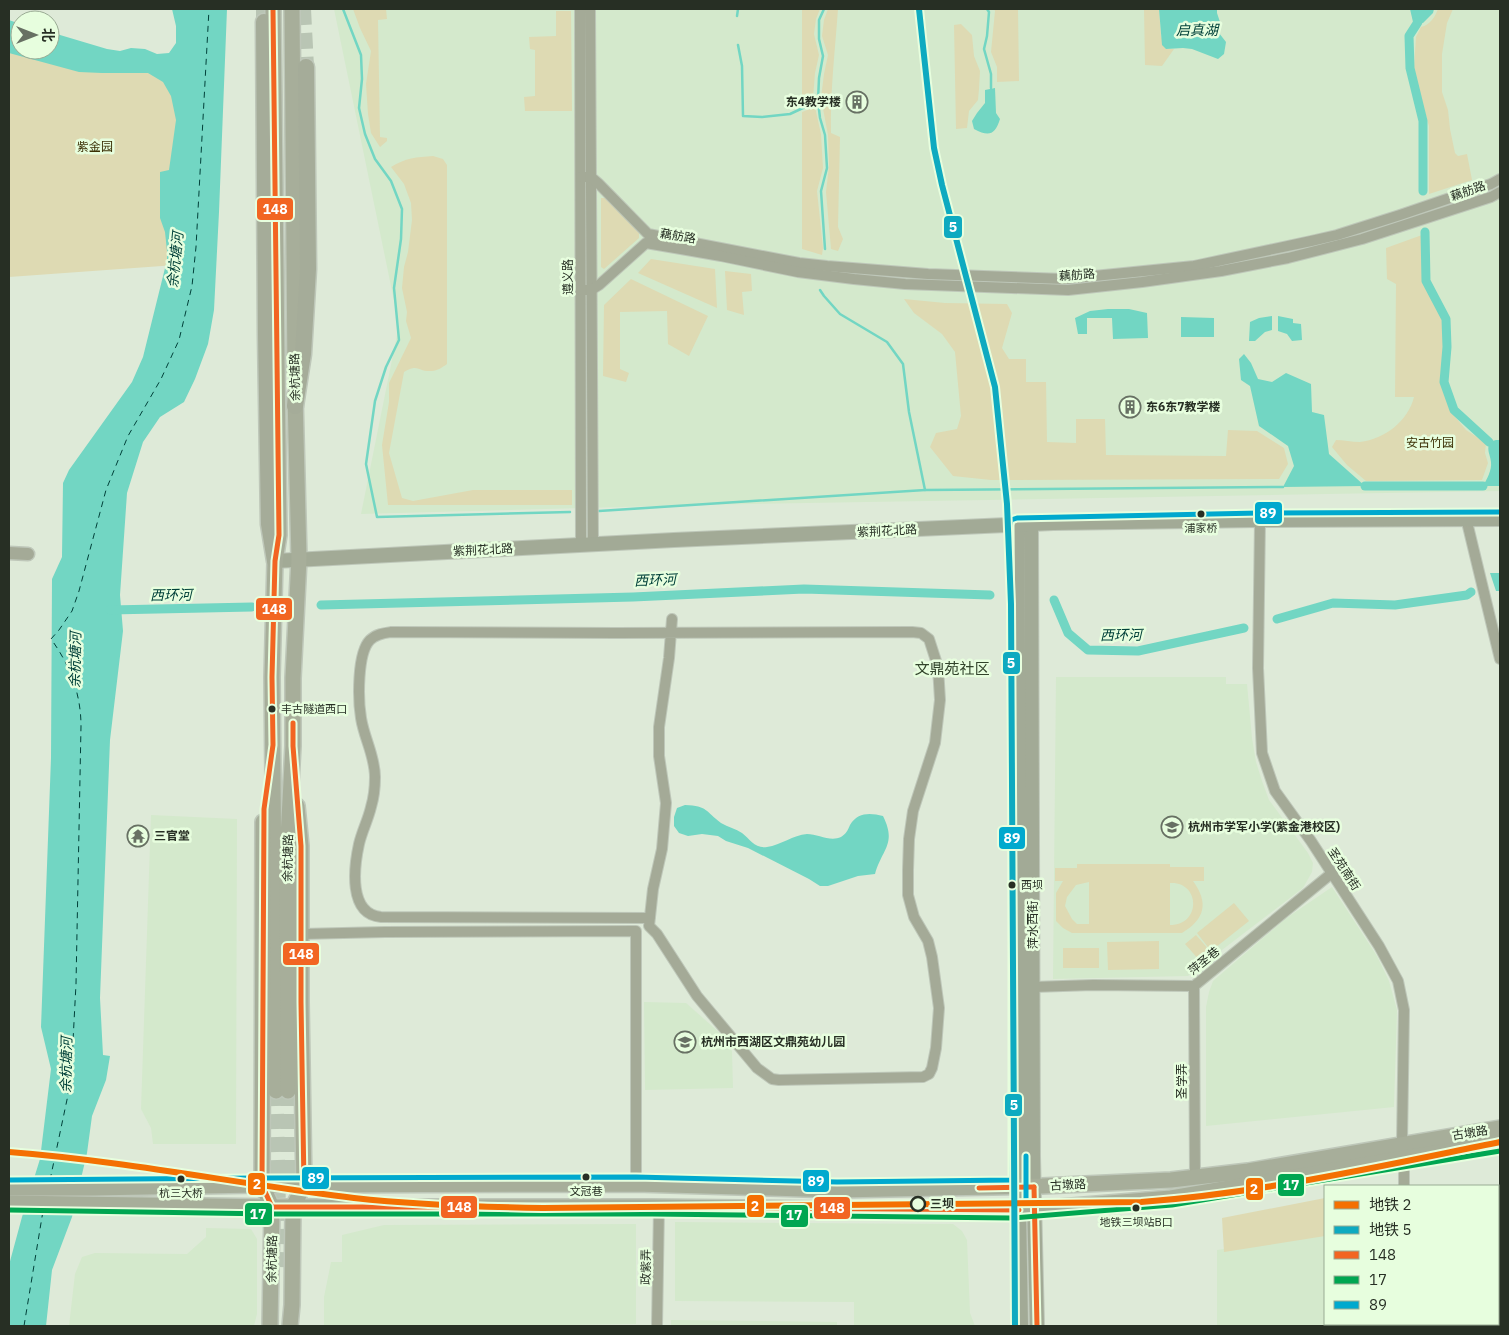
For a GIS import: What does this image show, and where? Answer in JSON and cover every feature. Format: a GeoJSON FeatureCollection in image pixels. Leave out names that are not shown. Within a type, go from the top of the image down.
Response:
{"type":"FeatureCollection","features":[{"type":"Feature","properties":{"kind":"highway"},"geometry":{"type":"LineString","coordinates":[[268,15],[266,324],[269,524],[274,561]]}},
{"type":"Feature","properties":{"kind":"highway"},"geometry":{"type":"LineString","coordinates":[[296,406],[303,354],[308,269],[306,67]]}},
{"type":"Feature","properties":{"kind":"main road","name":"余杭塘路"},"geometry":{"type":"LineString","coordinates":[[274,561],[273,745],[282,1091],[287,855],[293,746],[293,668],[299,559],[292,9]]}},
{"type":"Feature","properties":{"kind":"main road","name":"紫荆花北路"},"geometry":{"type":"LineString","coordinates":[[274,561],[1024,524],[1260,520],[1500,519]]}},
{"type":"Feature","properties":{"kind":"main road","name":"萍水西街"},"geometry":{"type":"LineString","coordinates":[[1021,1326],[1019,1210],[1026,1187],[1033,987],[1024,524]]}},
{"type":"Feature","properties":{"kind":"main road","name":"萍水西街"},"geometry":{"type":"LineString","coordinates":[[1025,621],[1026,1187],[1034,1210],[1037,1326]]}},
{"type":"Feature","properties":{"kind":"main road","name":"余杭塘路"},"geometry":{"type":"LineString","coordinates":[[270,1326],[272,1207],[262,1185],[264,810],[273,745]]}},
{"type":"Feature","properties":{"kind":"main road","name":"余杭塘路"},"geometry":{"type":"LineString","coordinates":[[290,1326],[293,1207],[304,1185],[300,846],[293,746]]}},
{"type":"Feature","properties":{"kind":"main road","name":"古墩路"},"geometry":{"type":"LineString","coordinates":[[9,1203],[272,1207],[659,1207],[1034,1210],[1171,1198],[1403,1151],[1500,1128]]}},
{"type":"Feature","properties":{"kind":"main road","name":"古墩路"},"geometry":{"type":"LineString","coordinates":[[9,1188],[636,1184],[837,1190],[1026,1187],[1170,1180],[1403,1151],[1500,1143]]}},
{"type":"Feature","properties":{"kind":"street","name":"遵义路"},"geometry":{"type":"LineString","coordinates":[[580,9],[586,177]]}},
{"type":"Feature","properties":{"kind":"street","name":"遵义路"},"geometry":{"type":"LineString","coordinates":[[587,545],[586,177],[590,9]]}},
{"type":"Feature","properties":{"kind":"street"},"geometry":{"type":"LineString","coordinates":[[586,177],[612,196],[647,238],[599,285],[586,290]]}},
{"type":"Feature","properties":{"kind":"street","name":"藕舫路"},"geometry":{"type":"LineString","coordinates":[[647,238],[827,266],[928,274],[1064,279],[1194,266],[1311,241],[1337,235],[1400,215],[1491,184],[1500,179]]}},
{"type":"Feature","properties":{"kind":"street","name":"藕舫路"},"geometry":{"type":"LineString","coordinates":[[647,238],[798,272],[854,279],[905,284],[1068,290],[1221,271],[1288,258],[1370,237],[1491,197],[1500,192]]}},
{"type":"Feature","properties":{"kind":"street"},"geometry":{"type":"LineString","coordinates":[[1466,518],[1500,659]]}},
{"type":"Feature","properties":{"kind":"street","name":"圣苑南街"},"geometry":{"type":"LineString","coordinates":[[1260,520],[1258,668],[1262,753],[1275,791],[1332,873],[1379,946],[1398,981],[1404,1010],[1404,1185]]}},
{"type":"Feature","properties":{"kind":"street"},"geometry":{"type":"LineString","coordinates":[[9,553],[28,554]]}},
{"type":"Feature","properties":{"kind":"street"},"geometry":{"type":"LineString","coordinates":[[650,918],[382,917],[368,914],[362,908],[355,879],[359,843],[375,791],[375,775],[374,762],[361,720],[359,682],[364,652],[372,638],[383,633],[671,633],[912,632],[921,634],[929,639],[938,667],[940,700],[935,743],[913,811],[909,839],[908,895],[914,917],[928,941],[936,978],[939,1008],[938,1022],[936,1048],[929,1074],[923,1077],[772,1079],[757,1068],[697,996],[657,934],[649,926],[650,918],[653,889],[662,849],[666,803],[659,756],[659,727],[669,658],[671,633],[672,619]]}},
{"type":"Feature","properties":{"kind":"street","name":"萍圣巷"},"geometry":{"type":"LineString","coordinates":[[1033,987],[1093,985],[1194,986],[1332,873]]}},
{"type":"Feature","properties":{"kind":"street"},"geometry":{"type":"LineString","coordinates":[[300,934],[636,931],[636,1184]]}},
{"type":"Feature","properties":{"kind":"street","name":"圣学弄"},"geometry":{"type":"LineString","coordinates":[[1194,986],[1195,1177]]}},
{"type":"Feature","properties":{"kind":"street","name":"政紫弄"},"geometry":{"type":"LineString","coordinates":[[657,1326],[659,1207]]}},
{"type":"Feature","properties":{"kind":"shaded area"},"geometry":{"type":"Polygon","coordinates":[[[334,9],[1500,9],[1500,491],[695,505],[361,514],[399,325],[334,9]]]}},
{"type":"Feature","properties":{"kind":"shaded area","name":"杭州市学军小学(紫金港校区)"},"geometry":{"type":"Polygon","coordinates":[[[1056,677],[1226,677],[1226,684],[1247,684],[1252,738],[1256,762],[1262,781],[1269,800],[1308,853],[1313,863],[1312,872],[1303,888],[1188,976],[1053,979],[1056,677]]]}},
{"type":"Feature","properties":{"kind":"shaded area"},"geometry":{"type":"Polygon","coordinates":[[[151,815],[237,819],[236,1144],[153,1144],[151,1128],[141,1109],[151,815]]]}},
{"type":"Feature","properties":{"kind":"shaded area"},"geometry":{"type":"Polygon","coordinates":[[[1332,887],[1377,956],[1389,981],[1397,1010],[1394,1107],[1206,1126],[1206,1007],[1213,981],[1285,919],[1332,887]]]}},
{"type":"Feature","properties":{"kind":"shaded area","name":"杭州市西湖区文鼎苑幼儿园"},"geometry":{"type":"Polygon","coordinates":[[[644,1002],[686,1003],[721,1034],[732,1051],[733,1088],[645,1090],[644,1002]]]}},
{"type":"Feature","properties":{"kind":"shaded area"},"geometry":{"type":"Polygon","coordinates":[[[675,1222],[953,1224],[962,1231],[967,1240],[970,1313],[975,1326],[854,1326],[854,1302],[675,1301],[675,1222]]]}},
{"type":"Feature","properties":{"kind":"shaded area"},"geometry":{"type":"Polygon","coordinates":[[[636,1224],[636,1324],[324,1326],[324,1297],[331,1262],[342,1262],[342,1235],[384,1225],[636,1224]]]}},
{"type":"Feature","properties":{"kind":"shaded area"},"geometry":{"type":"Polygon","coordinates":[[[206,1228],[251,1229],[257,1239],[257,1314],[254,1326],[69,1326],[75,1274],[82,1257],[95,1253],[187,1254],[206,1237],[206,1228]]]}},
{"type":"Feature","properties":{"kind":"shaded area"},"geometry":{"type":"Polygon","coordinates":[[[1324,1235],[1324,1325],[1393,1326],[1217,1326],[1217,1250],[1324,1235]]]}},
{"type":"Feature","properties":{"kind":"shaded area"},"geometry":{"type":"Polygon","coordinates":[[[671,1320],[837,1322],[837,1326],[671,1326],[671,1320]]]}},
{"type":"Feature","properties":{"kind":"green space"},"geometry":{"type":"Polygon","coordinates":[[[353,9],[386,9],[387,19],[378,20],[380,137],[387,138],[387,141],[380,147],[371,133],[368,114],[366,84],[371,51],[353,9]]]}},
{"type":"Feature","properties":{"kind":"green space"},"geometry":{"type":"Polygon","coordinates":[[[802,9],[820,9],[816,19],[814,34],[819,55],[813,98],[802,105],[802,9]]]}},
{"type":"Feature","properties":{"kind":"green space"},"geometry":{"type":"Polygon","coordinates":[[[828,9],[838,9],[832,87],[831,133],[840,137],[838,227],[843,239],[838,251],[831,249],[826,192],[829,166],[828,135],[821,98],[828,55],[822,36],[824,20],[828,9]]]}},
{"type":"Feature","properties":{"kind":"green space"},"geometry":{"type":"Polygon","coordinates":[[[994,9],[1018,9],[1019,81],[997,82],[997,67],[991,52],[994,9]]]}},
{"type":"Feature","properties":{"kind":"green space"},"geometry":{"type":"Polygon","coordinates":[[[1144,9],[1159,9],[1161,36],[1166,49],[1174,49],[1162,66],[1145,65],[1144,9]]]}},
{"type":"Feature","properties":{"kind":"green space"},"geometry":{"type":"Polygon","coordinates":[[[1438,9],[1453,9],[1447,23],[1442,54],[1442,92],[1448,110],[1455,153],[1458,156],[1467,154],[1472,180],[1429,194],[1429,126],[1414,68],[1416,37],[1421,27],[1432,20],[1438,9]]]}},
{"type":"Feature","properties":{"kind":"green space"},"geometry":{"type":"Polygon","coordinates":[[[556,11],[571,11],[572,111],[525,111],[524,97],[535,96],[535,50],[530,49],[529,37],[556,36],[556,11]]]}},
{"type":"Feature","properties":{"kind":"green space"},"geometry":{"type":"Polygon","coordinates":[[[961,24],[972,35],[974,56],[980,71],[978,100],[969,111],[967,128],[956,129],[954,25],[961,24]]]}},
{"type":"Feature","properties":{"kind":"green space","name":"紫金园"},"geometry":{"type":"Polygon","coordinates":[[[9,43],[10,60],[60,60],[60,56],[153,69],[186,89],[176,265],[9,277],[9,43]]]}},
{"type":"Feature","properties":{"kind":"green space"},"geometry":{"type":"Polygon","coordinates":[[[815,107],[821,134],[823,168],[817,191],[823,248],[822,255],[802,249],[802,112],[815,107]]]}},
{"type":"Feature","properties":{"kind":"green space"},"geometry":{"type":"Polygon","coordinates":[[[433,156],[443,159],[447,165],[447,364],[434,371],[413,368],[404,372],[389,453],[402,498],[413,501],[473,490],[572,490],[572,505],[388,505],[382,445],[389,402],[389,383],[411,338],[406,321],[407,312],[402,288],[412,220],[411,203],[404,184],[391,167],[411,158],[433,156]]]}},
{"type":"Feature","properties":{"kind":"green space"},"geometry":{"type":"Polygon","coordinates":[[[601,198],[607,198],[639,233],[639,238],[604,269],[601,267],[601,198]]]}},
{"type":"Feature","properties":{"kind":"green space","name":"安古竹园"},"geometry":{"type":"Polygon","coordinates":[[[1422,235],[1423,282],[1443,320],[1441,383],[1451,412],[1466,430],[1486,443],[1485,453],[1488,463],[1482,480],[1366,481],[1347,465],[1332,447],[1336,440],[1360,442],[1386,433],[1401,421],[1411,406],[1414,397],[1395,397],[1396,284],[1387,279],[1386,248],[1422,235]]]}},
{"type":"Feature","properties":{"kind":"green space"},"geometry":{"type":"Polygon","coordinates":[[[651,259],[715,269],[717,308],[638,273],[651,259]]]}},
{"type":"Feature","properties":{"kind":"green space"},"geometry":{"type":"Polygon","coordinates":[[[725,271],[751,274],[752,291],[742,292],[744,315],[727,310],[725,271]]]}},
{"type":"Feature","properties":{"kind":"green space"},"geometry":{"type":"Polygon","coordinates":[[[631,279],[708,316],[689,356],[668,344],[667,311],[620,312],[620,369],[629,373],[626,382],[603,376],[604,305],[631,279]]]}},
{"type":"Feature","properties":{"kind":"green space"},"geometry":{"type":"Polygon","coordinates":[[[904,299],[945,303],[1007,304],[1012,313],[1002,348],[1009,359],[1026,359],[1026,382],[1046,382],[1047,442],[1076,443],[1076,419],[1105,419],[1106,455],[1226,456],[1228,430],[1257,431],[1284,448],[1288,464],[1279,479],[991,480],[953,476],[930,447],[936,433],[957,429],[961,416],[955,352],[942,334],[914,313],[904,299]]]}},
{"type":"Feature","properties":{"kind":"green space"},"geometry":{"type":"Polygon","coordinates":[[[1077,864],[1170,864],[1170,867],[1204,867],[1204,881],[1193,881],[1203,903],[1200,916],[1190,928],[1182,933],[1072,933],[1056,921],[1056,893],[1063,881],[1055,881],[1055,868],[1077,868],[1077,864]],[[1089,882],[1076,885],[1067,897],[1065,906],[1077,924],[1089,924],[1089,882]],[[1170,883],[1170,925],[1180,923],[1188,918],[1192,911],[1193,903],[1192,895],[1187,889],[1180,884],[1170,883]]]}},
{"type":"Feature","properties":{"kind":"green space"},"geometry":{"type":"Polygon","coordinates":[[[1234,903],[1249,921],[1211,951],[1197,933],[1234,903]]]}},
{"type":"Feature","properties":{"kind":"green space"},"geometry":{"type":"Polygon","coordinates":[[[1196,935],[1211,952],[1200,961],[1185,944],[1196,935]]]}},
{"type":"Feature","properties":{"kind":"green space"},"geometry":{"type":"Polygon","coordinates":[[[1159,941],[1159,969],[1108,970],[1107,942],[1159,941]]]}},
{"type":"Feature","properties":{"kind":"green space"},"geometry":{"type":"Polygon","coordinates":[[[1063,948],[1099,948],[1099,968],[1063,968],[1063,948]]]}},
{"type":"Feature","properties":{"kind":"green space"},"geometry":{"type":"Polygon","coordinates":[[[1324,1198],[1324,1236],[1224,1252],[1222,1218],[1324,1198]]]}},
{"type":"Feature","properties":{"kind":"water","name":"余杭塘河"},"geometry":{"type":"Polygon","coordinates":[[[172,9],[227,9],[214,310],[208,344],[195,379],[184,402],[160,417],[143,442],[127,493],[120,595],[123,631],[110,740],[100,998],[103,1055],[110,1056],[106,1080],[92,1116],[87,1153],[72,1217],[52,1270],[46,1326],[9,1326],[9,1265],[40,1159],[51,1069],[41,1027],[51,758],[52,579],[62,557],[63,483],[69,470],[132,382],[143,357],[167,260],[165,232],[160,218],[160,172],[169,170],[176,120],[171,96],[163,82],[148,73],[79,72],[35,60],[60,60],[60,35],[107,49],[120,51],[131,48],[145,49],[157,54],[169,53],[176,43],[176,26],[172,9]]]}},
{"type":"Feature","properties":{"kind":"water","name":"启真湖"},"geometry":{"type":"Polygon","coordinates":[[[1159,9],[1217,9],[1220,22],[1219,33],[1226,42],[1224,54],[1218,59],[1192,49],[1166,49],[1162,45],[1159,9]]]}},
{"type":"Feature","properties":{"kind":"water"},"geometry":{"type":"Polygon","coordinates":[[[1410,9],[1434,9],[1433,13],[1423,23],[1413,22],[1410,9]]]}},
{"type":"Feature","properties":{"kind":"water"},"geometry":{"type":"Polygon","coordinates":[[[10,20],[10,53],[9,53],[10,20]]]}},
{"type":"Feature","properties":{"kind":"water"},"geometry":{"type":"Polygon","coordinates":[[[995,88],[996,113],[1000,119],[994,131],[988,134],[974,129],[972,121],[985,103],[985,90],[995,88]]]}},
{"type":"Feature","properties":{"kind":"water"},"geometry":{"type":"Polygon","coordinates":[[[1129,309],[1147,313],[1148,338],[1113,339],[1112,318],[1087,318],[1087,334],[1078,334],[1075,318],[1090,311],[1129,309]]]}},
{"type":"Feature","properties":{"kind":"water"},"geometry":{"type":"Polygon","coordinates":[[[1272,316],[1272,330],[1265,332],[1255,341],[1249,341],[1250,322],[1272,316]]]}},
{"type":"Feature","properties":{"kind":"water"},"geometry":{"type":"Polygon","coordinates":[[[1278,316],[1293,319],[1293,323],[1301,324],[1302,340],[1292,341],[1287,334],[1278,331],[1278,316]]]}},
{"type":"Feature","properties":{"kind":"water"},"geometry":{"type":"Polygon","coordinates":[[[1181,317],[1214,318],[1214,337],[1181,337],[1181,317]]]}},
{"type":"Feature","properties":{"kind":"water"},"geometry":{"type":"Polygon","coordinates":[[[1244,354],[1251,363],[1258,379],[1272,382],[1286,373],[1311,384],[1312,412],[1324,415],[1329,454],[1365,486],[1283,487],[1294,466],[1288,446],[1259,426],[1250,386],[1241,380],[1239,359],[1244,354]]]}},
{"type":"Feature","properties":{"kind":"water"},"geometry":{"type":"Polygon","coordinates":[[[1500,440],[1500,486],[1483,486],[1491,468],[1489,442],[1500,440]]]}},
{"type":"Feature","properties":{"kind":"water"},"geometry":{"type":"Polygon","coordinates":[[[1490,573],[1500,573],[1500,591],[1496,591],[1490,573]]]}},
{"type":"Feature","properties":{"kind":"water"},"geometry":{"type":"Polygon","coordinates":[[[685,805],[702,808],[721,823],[742,833],[756,845],[763,847],[772,846],[807,834],[828,838],[841,837],[853,821],[865,814],[883,816],[889,833],[887,846],[875,874],[858,876],[828,886],[820,886],[748,848],[726,841],[718,836],[702,834],[688,836],[679,833],[674,826],[674,817],[677,808],[685,805]]]}},
{"type":"Feature","properties":{"kind":"waterway"},"geometry":{"type":"LineString","coordinates":[[343,9],[361,55],[362,79],[359,108],[365,134],[375,159],[391,181],[402,209],[401,239],[394,288],[399,340],[386,367],[375,401],[366,464],[377,517],[570,512]]}},
{"type":"Feature","properties":{"kind":"waterway"},"geometry":{"type":"LineString","coordinates":[[737,16],[738,9]]}},
{"type":"Feature","properties":{"kind":"waterway"},"geometry":{"type":"LineString","coordinates":[[824,9],[819,20],[819,39],[823,56],[819,78],[818,101],[825,135],[827,168],[821,191],[825,249]]}},
{"type":"Feature","properties":{"kind":"waterway"},"geometry":{"type":"LineString","coordinates":[[987,9],[989,12],[984,49],[991,74],[991,88]]}},
{"type":"Feature","properties":{"kind":"waterway"},"geometry":{"type":"LineString","coordinates":[[1418,22],[1409,36],[1410,68],[1423,121],[1423,191]]}},
{"type":"Feature","properties":{"kind":"waterway"},"geometry":{"type":"LineString","coordinates":[[738,45],[742,66],[743,116],[762,117],[790,114],[818,101]]}},
{"type":"Feature","properties":{"kind":"waterway"},"geometry":{"type":"LineString","coordinates":[[1425,232],[1426,281],[1446,319],[1447,347],[1444,382],[1454,410],[1489,442]]}},
{"type":"Feature","properties":{"kind":"waterway"},"geometry":{"type":"LineString","coordinates":[[820,290],[840,314],[887,342],[903,364],[909,412],[925,490]]}},
{"type":"Feature","properties":{"kind":"waterway"},"geometry":{"type":"LineString","coordinates":[[1365,486],[1483,486]]}},
{"type":"Feature","properties":{"kind":"waterway"},"geometry":{"type":"LineString","coordinates":[[599,511],[925,490],[1283,487]]}},
{"type":"Feature","properties":{"kind":"waterway","name":"西环河"},"geometry":{"type":"LineString","coordinates":[[321,605],[633,597],[804,589],[990,595]]}},
{"type":"Feature","properties":{"kind":"waterway","name":"西环河"},"geometry":{"type":"LineString","coordinates":[[1277,619],[1333,603],[1395,605],[1467,595],[1471,592]]}},
{"type":"Feature","properties":{"kind":"waterway","name":"西环河"},"geometry":{"type":"LineString","coordinates":[[1054,600],[1068,633],[1088,650],[1138,651],[1244,628]]}},
{"type":"Feature","properties":{"kind":"waterway","name":"西环河"},"geometry":{"type":"LineString","coordinates":[[110,610],[252,607]]}},
{"type":"Feature","properties":{"kind":"ferry route"},"geometry":{"type":"LineString","coordinates":[[50,1180],[68,1095],[72,1060],[76,984],[81,726],[77,691],[64,659],[51,639],[72,611],[106,490],[128,436],[161,379],[179,340],[192,286],[196,247],[209,9]]}},
{"type":"Feature","properties":{"kind":"ferry route"},"geometry":{"type":"LineString","coordinates":[[24,1326],[43,1211]]}},
{"type":"Feature","properties":{"kind":"tunnel"},"geometry":{"type":"LineString","coordinates":[[264,9],[264,22]]}},
{"type":"Feature","properties":{"kind":"tunnel"},"geometry":{"type":"LineString","coordinates":[[303,9],[306,67]]}},
{"type":"Feature","properties":{"kind":"tunnel"},"geometry":{"type":"LineString","coordinates":[[276,1091],[278,1274]]}},
{"type":"Feature","properties":{"kind":"tunnel"},"geometry":{"type":"LineString","coordinates":[[288,1091],[288,1177]]}},
{"type":"Feature","properties":{"kind":"metro line","name":"5"},"geometry":{"type":"LineString","coordinates":[[919,9],[934,148],[995,387],[1007,504],[1011,604],[1015,1326]]}},
{"type":"Feature","properties":{"kind":"metro line","name":"2"},"geometry":{"type":"LineString","coordinates":[[9,1152],[96,1161],[354,1198],[448,1205],[543,1208],[1141,1202],[1186,1198],[1276,1185],[1500,1142]]}},
{"type":"Feature","properties":{"kind":"transit line","name":"148"},"geometry":{"type":"LineString","coordinates":[[272,1207],[262,1185],[264,809],[273,745],[272,677],[275,561],[279,535],[273,9]]}},
{"type":"Feature","properties":{"kind":"transit line","name":"89"},"geometry":{"type":"LineString","coordinates":[[9,1180],[636,1177],[837,1182],[1012,1180],[1011,520],[1017,518],[1260,513],[1500,512]]}},
{"type":"Feature","properties":{"kind":"transit line","name":"148"},"geometry":{"type":"LineString","coordinates":[[293,723],[301,846],[304,1185]]}},
{"type":"Feature","properties":{"kind":"transit line","name":"17"},"geometry":{"type":"LineString","coordinates":[[9,1210],[272,1214],[652,1214],[1012,1218],[1172,1205],[1500,1151]]}},
{"type":"Feature","properties":{"kind":"transit line","name":"89"},"geometry":{"type":"LineString","coordinates":[[979,1204],[1026,1203],[1026,1156]]}},
{"type":"Feature","properties":{"kind":"transit line","name":"148"},"geometry":{"type":"LineString","coordinates":[[1034,1187],[1037,1326]]}},
{"type":"Feature","properties":{"kind":"transit line","name":"148"},"geometry":{"type":"LineString","coordinates":[[979,1188],[1034,1187]]}},
{"type":"Feature","properties":{"kind":"transit line","name":"148"},"geometry":{"type":"LineString","coordinates":[[272,1207],[652,1207],[1019,1210]]}},
{"type":"Feature","properties":{"kind":"place","name":"东4教学楼"},"geometry":{"type":"Point","coordinates":[857,102]}},
{"type":"Feature","properties":{"kind":"place","name":"东6东7教学楼"},"geometry":{"type":"Point","coordinates":[1130,407]}},
{"type":"Feature","properties":{"kind":"place","name":"浦家桥"},"geometry":{"type":"Point","coordinates":[1201,514]}},
{"type":"Feature","properties":{"kind":"place","name":"丰古隧道西口"},"geometry":{"type":"Point","coordinates":[272,709]}},
{"type":"Feature","properties":{"kind":"place","name":"杭州市学军小学(紫金港校区)"},"geometry":{"type":"Point","coordinates":[1172,827]}},
{"type":"Feature","properties":{"kind":"place","name":"三官堂"},"geometry":{"type":"Point","coordinates":[138,836]}},
{"type":"Feature","properties":{"kind":"place","name":"西坝"},"geometry":{"type":"Point","coordinates":[1012,885]}},
{"type":"Feature","properties":{"kind":"place","name":"杭州市西湖区文鼎苑幼儿园"},"geometry":{"type":"Point","coordinates":[685,1042]}},
{"type":"Feature","properties":{"kind":"place","name":"文冠巷"},"geometry":{"type":"Point","coordinates":[586,1177]}},
{"type":"Feature","properties":{"kind":"place","name":"杭三大桥"},"geometry":{"type":"Point","coordinates":[181,1179]}},
{"type":"Feature","properties":{"kind":"place","name":"三坝"},"geometry":{"type":"Point","coordinates":[918,1204]}},
{"type":"Feature","properties":{"kind":"place","name":"地铁三坝站B口"},"geometry":{"type":"Point","coordinates":[1136,1208]}},
{"type":"Feature","properties":{"kind":"district","name":"文鼎苑社区"},"geometry":{"type":"Point","coordinates":[952,669]}}]}
